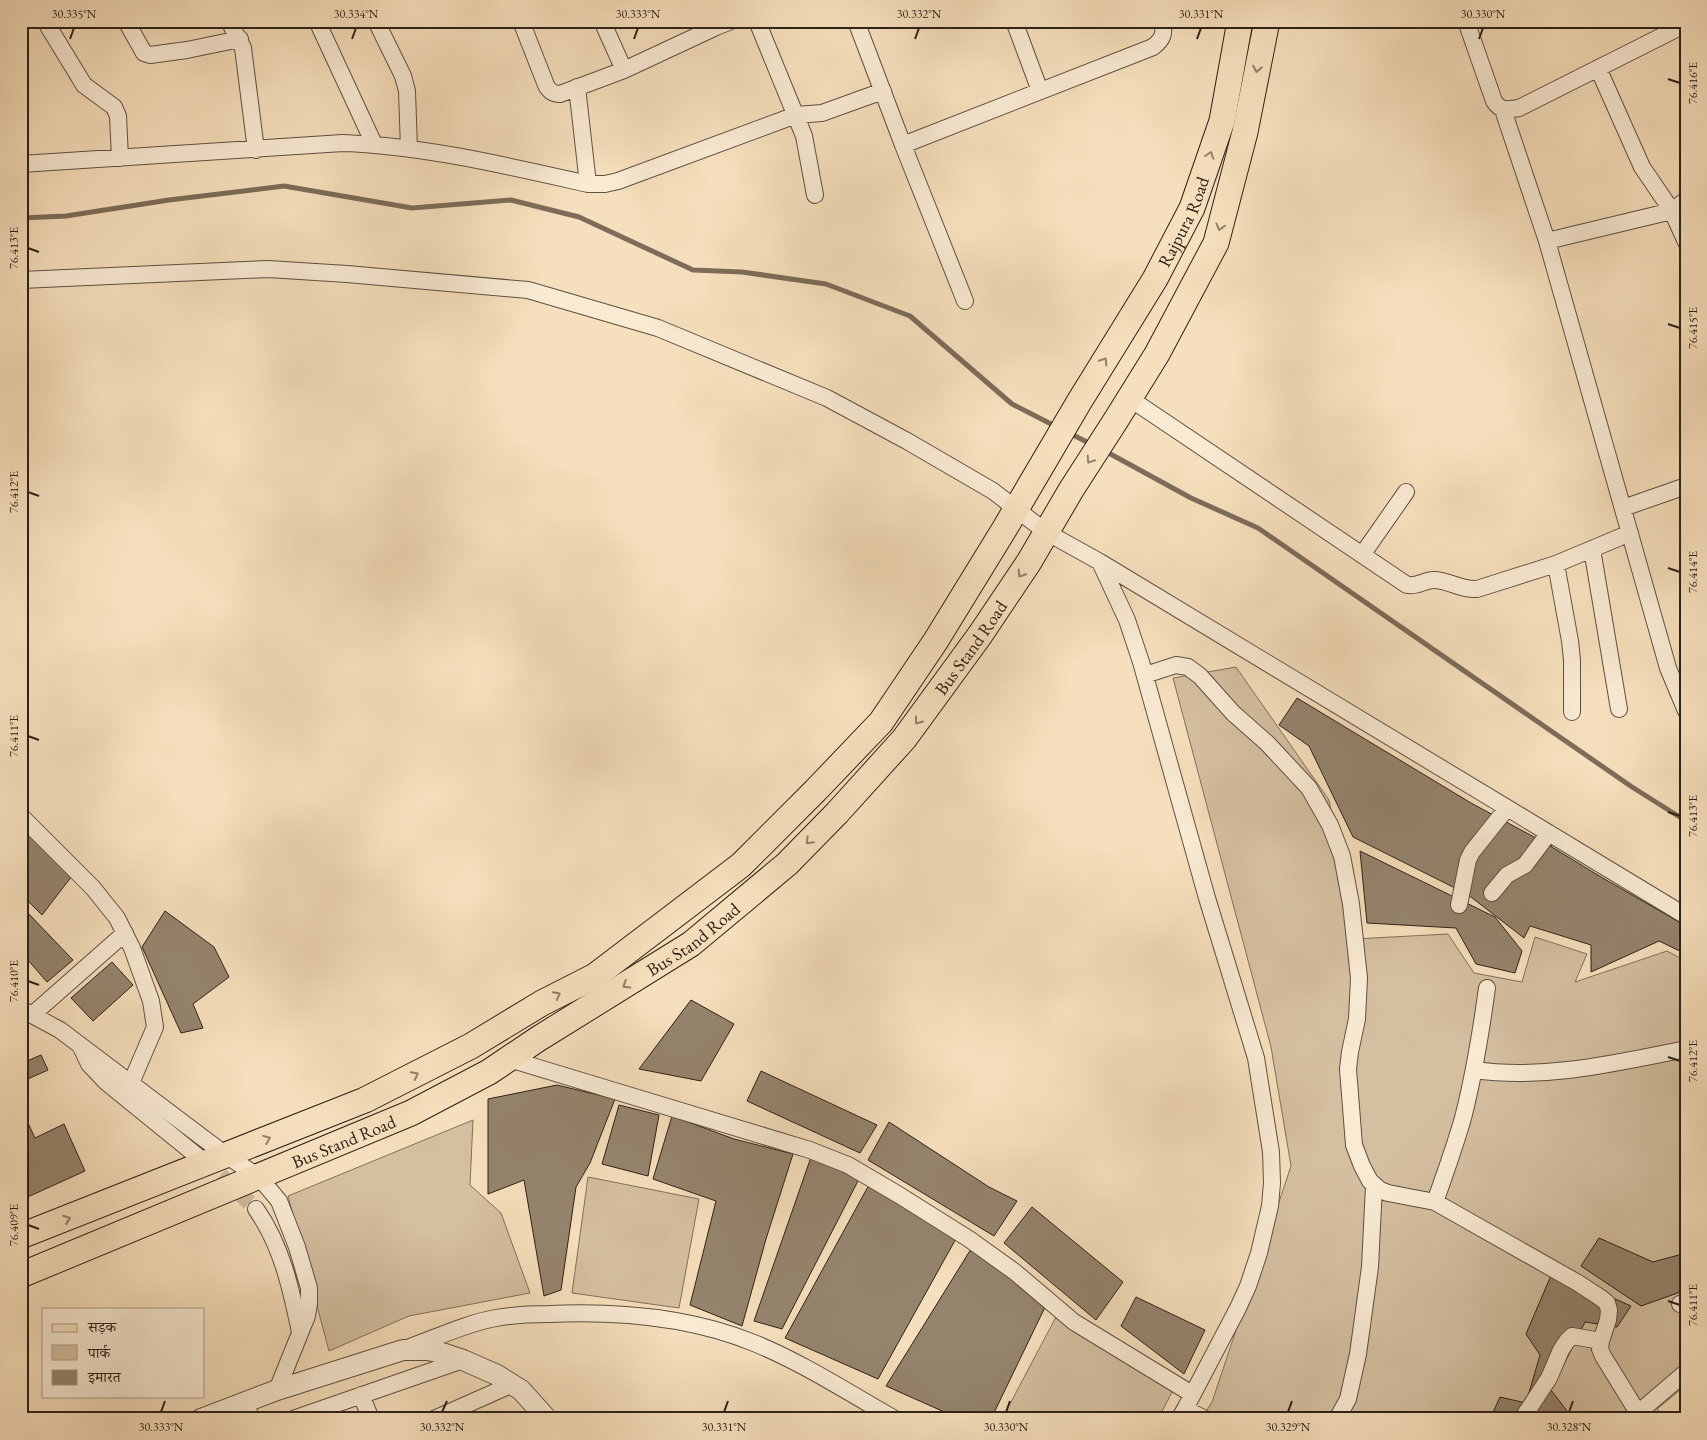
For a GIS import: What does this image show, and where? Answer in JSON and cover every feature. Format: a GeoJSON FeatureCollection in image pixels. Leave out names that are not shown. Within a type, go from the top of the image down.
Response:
{"type":"FeatureCollection","features":[{"type":"Feature","properties":{"kind":"main road","name":"Rajpura Road"},"geometry":{"type":"LineString","coordinates":[[1079,402],[1155,279],[1192,208],[1222,121],[1240,21]]}},
{"type":"Feature","properties":{"kind":"main road","name":"Rajpura Road"},"geometry":{"type":"LineString","coordinates":[[1156,354],[1216,243],[1245,132],[1267,21]]}},
{"type":"Feature","properties":{"kind":"main road","name":"Bus Stand Road"},"geometry":{"type":"LineString","coordinates":[[21,1274],[411,1113],[489,1072],[691,944],[787,864],[837,813],[904,739],[980,636],[1029,562],[1058,511],[1156,354]]}},
{"type":"Feature","properties":{"kind":"main road","name":"Bus Stand Road"},"geometry":{"type":"LineString","coordinates":[[21,1236],[366,1100],[471,1046],[542,1004],[595,976],[741,865],[881,722],[935,642],[1022,500],[1079,402]]}},
{"type":"Feature","properties":{"kind":"street"},"geometry":{"type":"LineString","coordinates":[[45,21],[84,85],[114,107],[118,116],[120,158]]}},
{"type":"Feature","properties":{"kind":"street"},"geometry":{"type":"LineString","coordinates":[[126,21],[144,53],[150,55],[188,50],[240,39]]}},
{"type":"Feature","properties":{"kind":"street"},"geometry":{"type":"LineString","coordinates":[[229,21],[240,39],[246,60],[256,150]]}},
{"type":"Feature","properties":{"kind":"street"},"geometry":{"type":"LineString","coordinates":[[317,21],[374,144]]}},
{"type":"Feature","properties":{"kind":"street"},"geometry":{"type":"LineString","coordinates":[[376,21],[402,76],[407,91],[409,149]]}},
{"type":"Feature","properties":{"kind":"street"},"geometry":{"type":"LineString","coordinates":[[521,21],[549,90],[555,94],[560,94],[624,70],[714,24],[731,21]]}},
{"type":"Feature","properties":{"kind":"street"},"geometry":{"type":"LineString","coordinates":[[602,21],[624,70]]}},
{"type":"Feature","properties":{"kind":"street"},"geometry":{"type":"LineString","coordinates":[[757,21],[804,136],[815,195]]}},
{"type":"Feature","properties":{"kind":"street"},"geometry":{"type":"LineString","coordinates":[[856,21],[965,301]]}},
{"type":"Feature","properties":{"kind":"street"},"geometry":{"type":"LineString","coordinates":[[1014,21],[1040,91]]}},
{"type":"Feature","properties":{"kind":"street"},"geometry":{"type":"LineString","coordinates":[[903,145],[1153,47],[1161,41],[1165,32],[1162,21]]}},
{"type":"Feature","properties":{"kind":"street"},"geometry":{"type":"LineString","coordinates":[[1466,21],[1494,100],[1503,110],[1547,241],[1668,668],[1686,711]]}},
{"type":"Feature","properties":{"kind":"street"},"geometry":{"type":"LineString","coordinates":[[1503,110],[1519,108],[1686,24]]}},
{"type":"Feature","properties":{"kind":"street"},"geometry":{"type":"LineString","coordinates":[[1598,68],[1642,168],[1672,211],[1686,242]]}},
{"type":"Feature","properties":{"kind":"street"},"geometry":{"type":"LineString","coordinates":[[577,88],[588,184]]}},
{"type":"Feature","properties":{"kind":"street"},"geometry":{"type":"LineString","coordinates":[[21,164],[343,143],[374,144],[409,149],[588,184],[605,184],[618,182],[796,115],[822,113],[883,90]]}},
{"type":"Feature","properties":{"kind":"street"},"geometry":{"type":"LineString","coordinates":[[1547,241],[1672,211],[1686,200]]}},
{"type":"Feature","properties":{"kind":"street"},"geometry":{"type":"LineString","coordinates":[[21,280],[268,269],[347,274],[528,290],[658,328],[827,398],[907,441],[984,486],[1022,500],[1046,532],[1100,562],[1686,916]]}},
{"type":"Feature","properties":{"kind":"street"},"geometry":{"type":"LineString","coordinates":[[1129,398],[1408,585],[1414,586],[1430,580],[1436,580],[1467,589],[1477,589],[1556,564],[1630,533]]}},
{"type":"Feature","properties":{"kind":"street"},"geometry":{"type":"LineString","coordinates":[[1623,508],[1686,486]]}},
{"type":"Feature","properties":{"kind":"street"},"geometry":{"type":"LineString","coordinates":[[1362,554],[1406,492]]}},
{"type":"Feature","properties":{"kind":"street"},"geometry":{"type":"LineString","coordinates":[[1592,549],[1619,709]]}},
{"type":"Feature","properties":{"kind":"street"},"geometry":{"type":"LineString","coordinates":[[1100,562],[1127,620],[1145,675],[1204,889],[1256,1058],[1271,1152],[1272,1183],[1270,1206],[1259,1253],[1248,1286],[1182,1414],[1205,1419]]}},
{"type":"Feature","properties":{"kind":"street"},"geometry":{"type":"LineString","coordinates":[[1556,564],[1570,641],[1572,712]]}},
{"type":"Feature","properties":{"kind":"street"},"geometry":{"type":"LineString","coordinates":[[1145,675],[1176,666],[1188,667],[1200,676],[1233,713],[1267,743],[1309,788],[1330,825],[1344,865],[1351,904],[1359,978],[1357,1019],[1348,1069],[1354,1145],[1362,1166],[1374,1186],[1388,1193],[1435,1202],[1556,1270],[1607,1303],[1609,1310],[1608,1320],[1600,1349],[1635,1416],[1686,1372]]}},
{"type":"Feature","properties":{"kind":"street"},"geometry":{"type":"LineString","coordinates":[[1459,905],[1468,860],[1506,808]]}},
{"type":"Feature","properties":{"kind":"street"},"geometry":{"type":"LineString","coordinates":[[21,816],[93,888],[117,918],[132,948],[151,1001],[155,1027],[131,1083]]}},
{"type":"Feature","properties":{"kind":"street"},"geometry":{"type":"LineString","coordinates":[[1492,893],[1507,874],[1525,865],[1549,833]]}},
{"type":"Feature","properties":{"kind":"street"},"geometry":{"type":"LineString","coordinates":[[124,933],[27,1012],[60,1030],[80,1047],[103,1061],[228,1156],[259,1177],[279,1201],[286,1214],[309,1288],[309,1304],[277,1390]]}},
{"type":"Feature","properties":{"kind":"street"},"geometry":{"type":"LineString","coordinates":[[1435,1202],[1453,1150],[1474,1070],[1486,988]]}},
{"type":"Feature","properties":{"kind":"street"},"geometry":{"type":"LineString","coordinates":[[80,1047],[92,1069],[106,1082],[202,1160]]}},
{"type":"Feature","properties":{"kind":"street"},"geometry":{"type":"LineString","coordinates":[[1474,1070],[1505,1073],[1566,1071],[1686,1049]]}},
{"type":"Feature","properties":{"kind":"street"},"geometry":{"type":"LineString","coordinates":[[509,1059],[803,1148],[848,1165],[969,1239],[1015,1272],[1074,1322],[1192,1394]]}},
{"type":"Feature","properties":{"kind":"street"},"geometry":{"type":"LineString","coordinates":[[1337,1419],[1348,1399],[1358,1354],[1370,1267],[1374,1186]]}},
{"type":"Feature","properties":{"kind":"street"},"geometry":{"type":"LineString","coordinates":[[256,1209],[265,1222],[284,1265],[300,1332]]}},
{"type":"Feature","properties":{"kind":"street"},"geometry":{"type":"LineString","coordinates":[[201,1419],[248,1411],[277,1390],[403,1350],[478,1322],[497,1318],[569,1313],[613,1314],[668,1320],[692,1324],[752,1342],[895,1419]]}},
{"type":"Feature","properties":{"kind":"street"},"geometry":{"type":"LineString","coordinates":[[1522,1419],[1550,1378],[1567,1341],[1572,1336],[1601,1341]]}},
{"type":"Feature","properties":{"kind":"street"},"geometry":{"type":"LineString","coordinates":[[403,1350],[428,1350],[463,1360],[513,1384],[532,1400],[547,1419]]}},
{"type":"Feature","properties":{"kind":"street"},"geometry":{"type":"LineString","coordinates":[[293,1419],[463,1360]]}},
{"type":"Feature","properties":{"kind":"street"},"geometry":{"type":"LineString","coordinates":[[434,1419],[513,1384]]}},
{"type":"Feature","properties":{"kind":"street"},"geometry":{"type":"LineString","coordinates":[[361,1395],[371,1419]]}},
{"type":"Feature","properties":{"kind":"green space"},"geometry":{"type":"Polygon","coordinates":[[[1236,667],[1329,800],[1354,939],[1448,934],[1474,973],[1522,982],[1535,937],[1587,954],[1575,982],[1667,951],[1686,961],[1686,1385],[1657,1409],[1667,1419],[1201,1419],[1212,1402],[1291,1166],[1271,1047],[1173,678],[1236,667]]]}},
{"type":"Feature","properties":{"kind":"green space"},"geometry":{"type":"Polygon","coordinates":[[[473,1120],[470,1185],[501,1213],[530,1293],[409,1316],[329,1351],[288,1196],[473,1120]]]}},
{"type":"Feature","properties":{"kind":"green space"},"geometry":{"type":"Polygon","coordinates":[[[588,1177],[699,1199],[679,1308],[572,1293],[588,1177]]]}},
{"type":"Feature","properties":{"kind":"green space"},"geometry":{"type":"Polygon","coordinates":[[[1056,1317],[1179,1379],[1158,1419],[1002,1419],[1056,1317]]]}},
{"type":"Feature","properties":{"kind":"building"},"geometry":{"type":"Polygon","coordinates":[[[1297,698],[1471,803],[1547,844],[1686,926],[1686,954],[1659,941],[1591,972],[1591,945],[1530,926],[1524,938],[1467,894],[1353,837],[1309,746],[1279,725],[1297,698]]]}},
{"type":"Feature","properties":{"kind":"building"},"geometry":{"type":"Polygon","coordinates":[[[21,822],[72,876],[42,915],[21,894],[21,822]]]}},
{"type":"Feature","properties":{"kind":"building"},"geometry":{"type":"Polygon","coordinates":[[[1360,851],[1495,917],[1522,951],[1515,973],[1476,964],[1456,928],[1367,923],[1360,851]]]}},
{"type":"Feature","properties":{"kind":"building"},"geometry":{"type":"Polygon","coordinates":[[[165,911],[214,947],[229,977],[193,1004],[203,1028],[181,1033],[142,947],[165,911]]]}},
{"type":"Feature","properties":{"kind":"building"},"geometry":{"type":"Polygon","coordinates":[[[27,912],[73,960],[47,982],[27,959],[21,965],[21,917],[27,912]]]}},
{"type":"Feature","properties":{"kind":"building"},"geometry":{"type":"Polygon","coordinates":[[[112,962],[133,985],[93,1021],[71,998],[112,962]]]}},
{"type":"Feature","properties":{"kind":"building"},"geometry":{"type":"Polygon","coordinates":[[[691,1000],[734,1024],[701,1081],[639,1069],[691,1000]]]}},
{"type":"Feature","properties":{"kind":"building"},"geometry":{"type":"Polygon","coordinates":[[[21,1050],[27,1061],[41,1055],[48,1070],[21,1082],[21,1050]]]}},
{"type":"Feature","properties":{"kind":"building"},"geometry":{"type":"Polygon","coordinates":[[[761,1071],[877,1125],[860,1153],[747,1101],[761,1071]]]}},
{"type":"Feature","properties":{"kind":"building"},"geometry":{"type":"Polygon","coordinates":[[[557,1085],[615,1099],[590,1163],[576,1187],[561,1290],[544,1296],[524,1180],[488,1194],[488,1099],[557,1085]]]}},
{"type":"Feature","properties":{"kind":"building"},"geometry":{"type":"Polygon","coordinates":[[[619,1105],[659,1115],[648,1176],[602,1164],[619,1105]]]}},
{"type":"Feature","properties":{"kind":"building"},"geometry":{"type":"Polygon","coordinates":[[[21,1108],[35,1138],[64,1124],[85,1171],[21,1200],[21,1108]]]}},
{"type":"Feature","properties":{"kind":"building"},"geometry":{"type":"Polygon","coordinates":[[[672,1116],[734,1139],[793,1154],[766,1239],[742,1326],[690,1305],[716,1201],[653,1179],[672,1116]]]}},
{"type":"Feature","properties":{"kind":"building"},"geometry":{"type":"Polygon","coordinates":[[[889,1122],[989,1187],[1017,1201],[994,1236],[868,1160],[889,1122]]]}},
{"type":"Feature","properties":{"kind":"building"},"geometry":{"type":"Polygon","coordinates":[[[811,1157],[860,1177],[782,1329],[754,1321],[811,1157]]]}},
{"type":"Feature","properties":{"kind":"building"},"geometry":{"type":"Polygon","coordinates":[[[870,1183],[958,1235],[878,1379],[785,1338],[870,1183]]]}},
{"type":"Feature","properties":{"kind":"building"},"geometry":{"type":"Polygon","coordinates":[[[1032,1207],[1123,1282],[1096,1320],[1004,1243],[1032,1207]]]}},
{"type":"Feature","properties":{"kind":"building"},"geometry":{"type":"Polygon","coordinates":[[[1599,1238],[1653,1262],[1686,1253],[1686,1290],[1641,1306],[1581,1266],[1599,1238]]]}},
{"type":"Feature","properties":{"kind":"building"},"geometry":{"type":"Polygon","coordinates":[[[971,1249],[1048,1301],[991,1419],[960,1419],[886,1386],[971,1249]]]}},
{"type":"Feature","properties":{"kind":"building"},"geometry":{"type":"Polygon","coordinates":[[[1553,1271],[1631,1306],[1617,1327],[1585,1322],[1551,1390],[1573,1419],[1490,1419],[1500,1397],[1526,1403],[1540,1355],[1526,1334],[1553,1271]]]}},
{"type":"Feature","properties":{"kind":"building"},"geometry":{"type":"Polygon","coordinates":[[[1136,1297],[1205,1330],[1184,1374],[1121,1326],[1136,1297]]]}},
{"type":"Feature","properties":{"kind":"waterway"},"geometry":{"type":"LineString","coordinates":[[21,218],[66,216],[169,200],[284,186],[412,208],[511,200],[579,217],[693,270],[742,272],[826,284],[910,316],[1012,404],[1057,427]]}},
{"type":"Feature","properties":{"kind":"waterway"},"geometry":{"type":"LineString","coordinates":[[1069,433],[1093,445]]}},
{"type":"Feature","properties":{"kind":"waterway"},"geometry":{"type":"LineString","coordinates":[[1105,451],[1191,498],[1258,528],[1632,787],[1686,821]]}},
{"type":"Feature","properties":{"kind":"tunnel"},"geometry":{"type":"LineString","coordinates":[[202,1160],[256,1209]]}}]}
